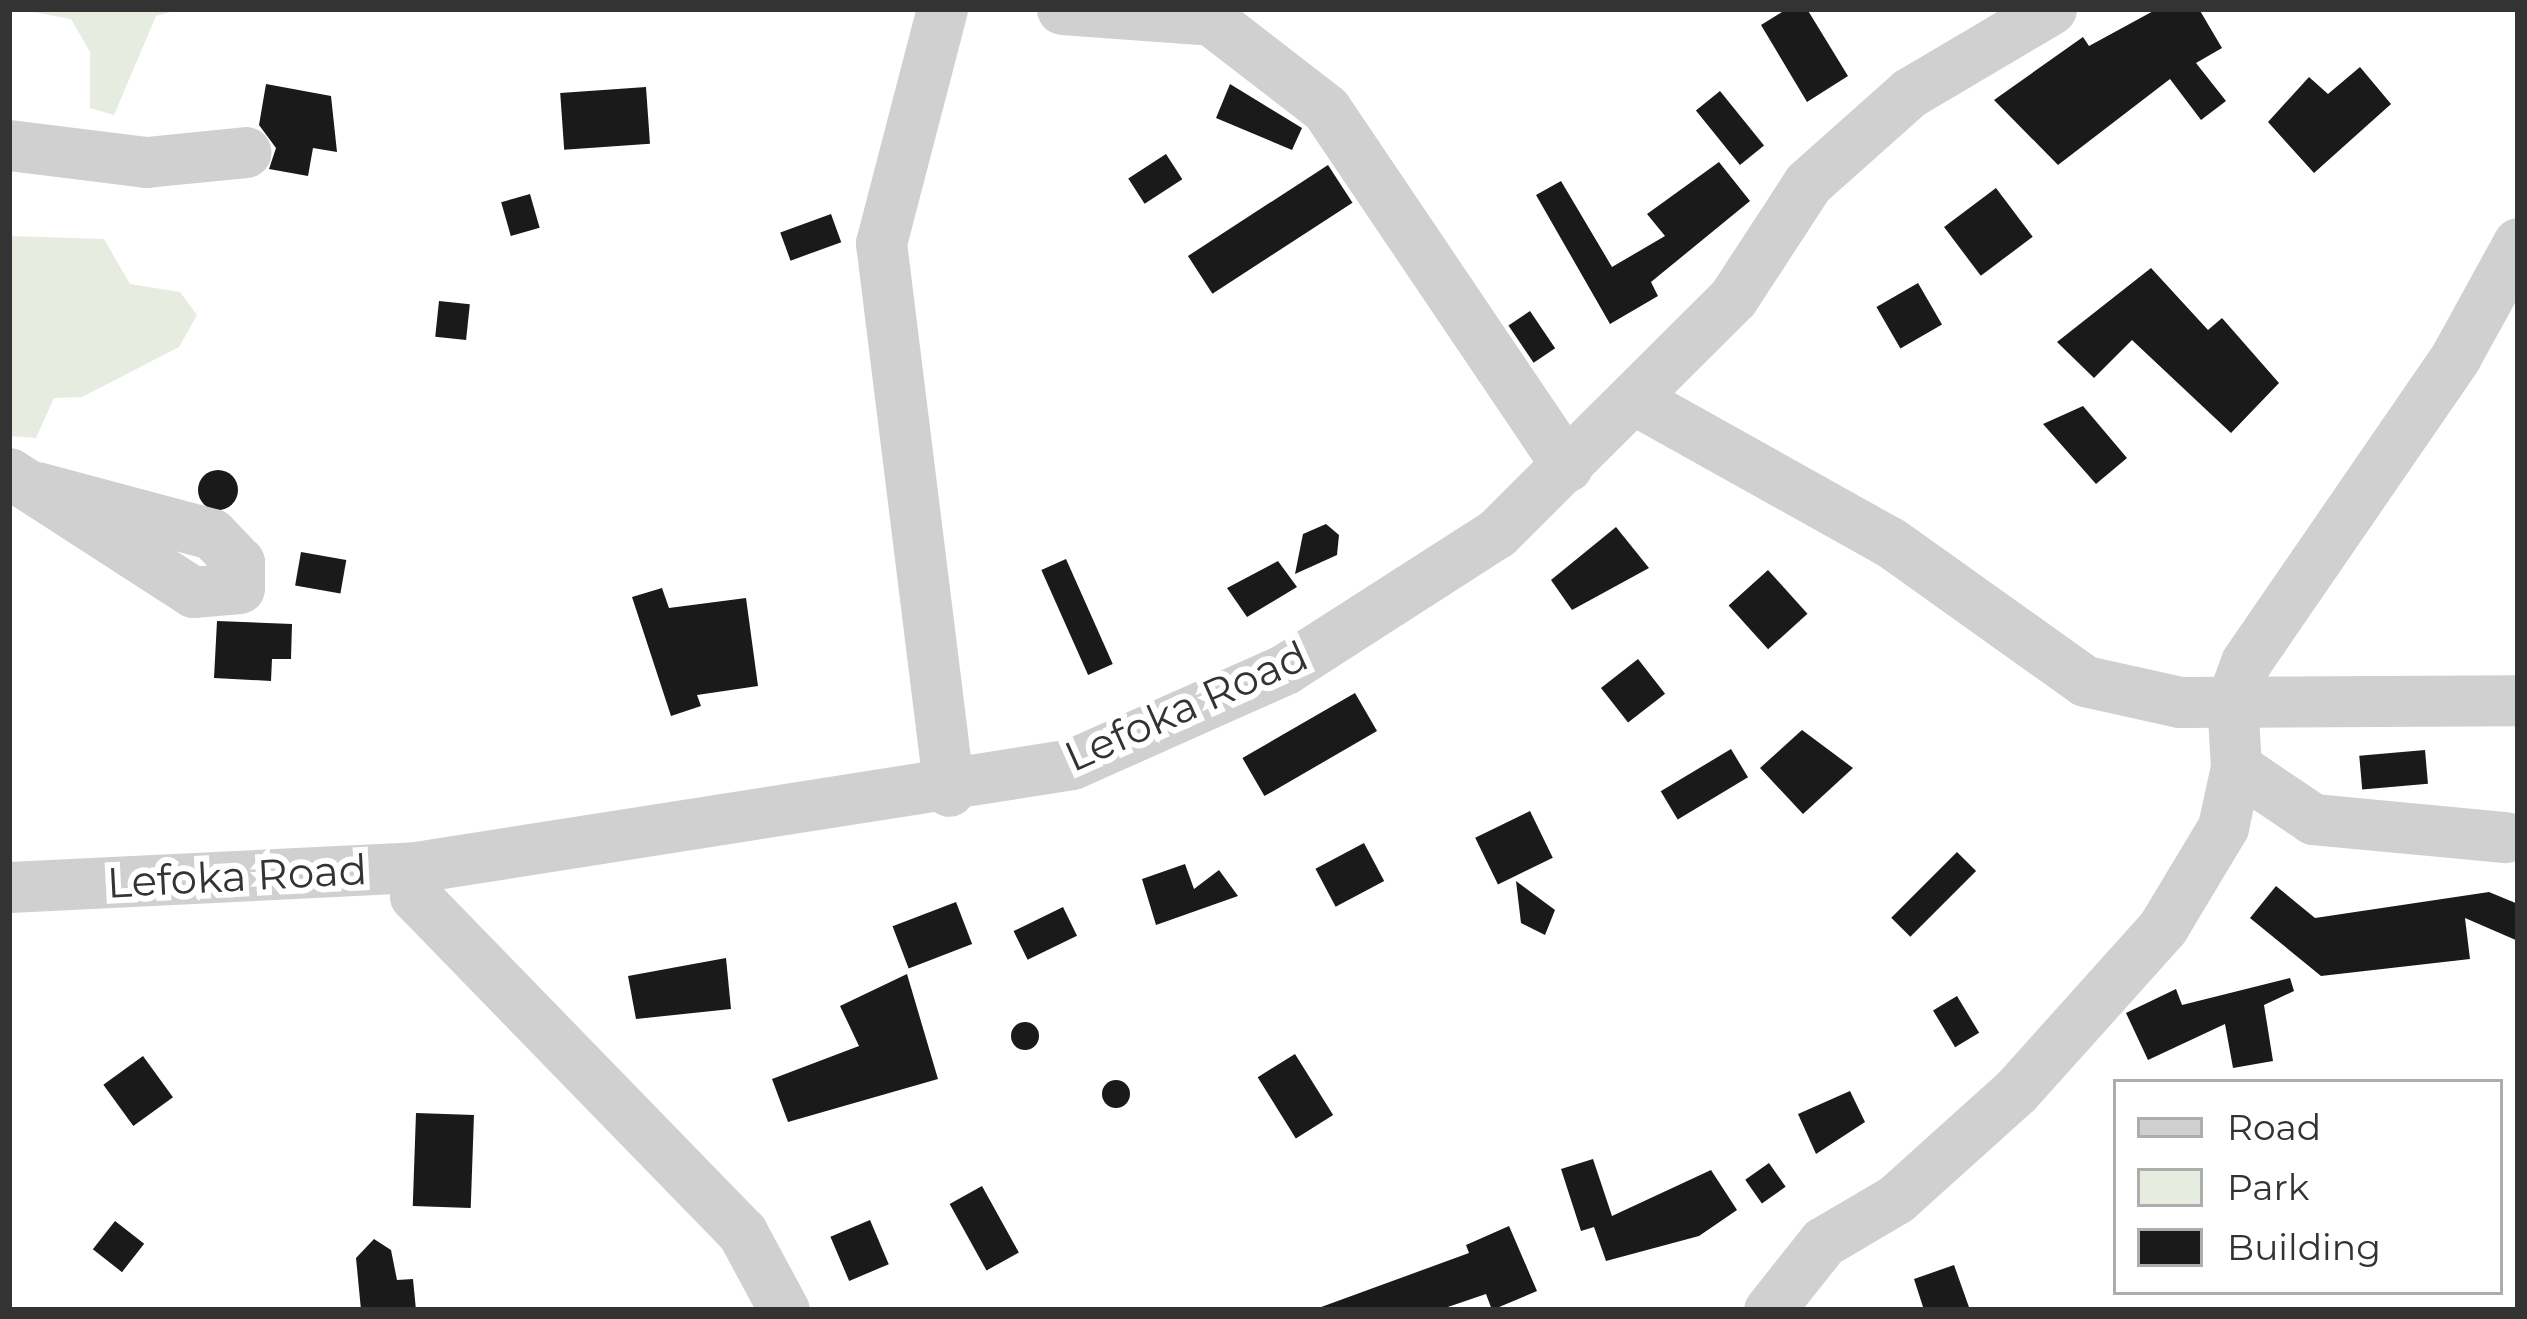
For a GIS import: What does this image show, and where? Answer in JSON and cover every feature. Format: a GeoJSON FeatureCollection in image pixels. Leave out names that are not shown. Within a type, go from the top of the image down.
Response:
{"type":"FeatureCollection","features":[{"type":"Feature","properties":{"kind":"street"},"geometry":{"type":"LineString","coordinates":[[942,9],[881,243],[949,791]]}},
{"type":"Feature","properties":{"kind":"street"},"geometry":{"type":"LineString","coordinates":[[1062,9],[1211,20],[1325,109],[1567,466]]}},
{"type":"Feature","properties":{"kind":"street","name":"Lefoka Road"},"geometry":{"type":"LineString","coordinates":[[9,887],[416,867],[949,791],[1072,764],[1285,669],[1497,533],[1639,402],[1733,298],[1808,183],[1909,92],[2051,9]]}},
{"type":"Feature","properties":{"kind":"street"},"geometry":{"type":"LineString","coordinates":[[9,145],[146,162],[246,152]]}},
{"type":"Feature","properties":{"kind":"street"},"geometry":{"type":"LineString","coordinates":[[1768,1310],[1823,1242],[1896,1199],[2091,1014],[2223,827],[2236,767],[2232,700],[2518,242]]}},
{"type":"Feature","properties":{"kind":"street"},"geometry":{"type":"LineString","coordinates":[[1639,402],[1890,542],[2085,681],[2180,702],[2518,700]]}},
{"type":"Feature","properties":{"kind":"street"},"geometry":{"type":"LineString","coordinates":[[2236,767],[2313,819],[2505,837]]}},
{"type":"Feature","properties":{"kind":"street"},"geometry":{"type":"LineString","coordinates":[[416,867],[415,896],[742,1232],[784,1310]]}},
{"type":"Feature","properties":{"kind":"green space"},"geometry":{"type":"Polygon","coordinates":[[[17,9],[182,9],[156,16],[114,115],[90,108],[90,52],[71,19],[17,9]]]}},
{"type":"Feature","properties":{"kind":"green space"},"geometry":{"type":"Polygon","coordinates":[[[9,236],[104,239],[130,284],[180,292],[197,315],[179,347],[82,397],[54,398],[36,438],[9,436],[9,236]]]}},
{"type":"Feature","properties":{"kind":"building"},"geometry":{"type":"Polygon","coordinates":[[[1787,9],[1807,9],[1848,76],[1807,102],[1761,25],[1787,9]]]}},
{"type":"Feature","properties":{"kind":"building"},"geometry":{"type":"Polygon","coordinates":[[[2157,9],[2199,9],[2222,48],[2196,63],[2226,101],[2201,120],[2170,79],[2058,165],[1994,100],[2083,37],[2089,46],[2157,9]]]}},
{"type":"Feature","properties":{"kind":"building"},"geometry":{"type":"Polygon","coordinates":[[[2360,67],[2391,104],[2314,173],[2268,122],[2309,77],[2328,94],[2360,67]]]}},
{"type":"Feature","properties":{"kind":"building"},"geometry":{"type":"Polygon","coordinates":[[[266,84],[331,96],[337,152],[313,148],[308,176],[269,169],[276,148],[259,125],[266,84]]]}},
{"type":"Feature","properties":{"kind":"building"},"geometry":{"type":"Polygon","coordinates":[[[1230,84],[1302,128],[1292,150],[1216,118],[1230,84]]]}},
{"type":"Feature","properties":{"kind":"building"},"geometry":{"type":"Polygon","coordinates":[[[646,87],[650,144],[564,150],[560,93],[646,87]]]}},
{"type":"Feature","properties":{"kind":"building"},"geometry":{"type":"Polygon","coordinates":[[[1720,91],[1764,145],[1740,165],[1696,111],[1720,91]]]}},
{"type":"Feature","properties":{"kind":"building"},"geometry":{"type":"Polygon","coordinates":[[[1166,154],[1182,179],[1145,204],[1128,179],[1166,154]]]}},
{"type":"Feature","properties":{"kind":"building"},"geometry":{"type":"Polygon","coordinates":[[[1719,162],[1750,201],[1651,282],[1658,296],[1610,324],[1536,195],[1561,181],[1612,267],[1665,236],[1647,214],[1719,162]]]}},
{"type":"Feature","properties":{"kind":"building"},"geometry":{"type":"Polygon","coordinates":[[[1328,165],[1353,203],[1212,294],[1188,256],[1328,165]]]}},
{"type":"Feature","properties":{"kind":"building"},"geometry":{"type":"Polygon","coordinates":[[[1996,188],[2033,237],[1981,276],[1944,227],[1996,188]]]}},
{"type":"Feature","properties":{"kind":"building"},"geometry":{"type":"Polygon","coordinates":[[[530,194],[540,228],[511,236],[501,202],[530,194]]]}},
{"type":"Feature","properties":{"kind":"building"},"geometry":{"type":"Polygon","coordinates":[[[831,214],[841,242],[791,261],[780,232],[831,214]]]}},
{"type":"Feature","properties":{"kind":"building"},"geometry":{"type":"Polygon","coordinates":[[[2151,268],[2208,330],[2222,318],[2279,383],[2231,433],[2132,340],[2094,378],[2057,342],[2151,268]]]}},
{"type":"Feature","properties":{"kind":"building"},"geometry":{"type":"Polygon","coordinates":[[[1918,283],[1942,325],[1900,349],[1876,307],[1918,283]]]}},
{"type":"Feature","properties":{"kind":"building"},"geometry":{"type":"Polygon","coordinates":[[[439,301],[470,304],[466,340],[435,337],[439,301]]]}},
{"type":"Feature","properties":{"kind":"building"},"geometry":{"type":"Polygon","coordinates":[[[1530,311],[1555,348],[1534,363],[1508,326],[1530,311]]]}},
{"type":"Feature","properties":{"kind":"building"},"geometry":{"type":"Polygon","coordinates":[[[2083,406],[2127,458],[2096,484],[2043,424],[2083,406]]]}},
{"type":"Feature","properties":{"kind":"building"},"geometry":{"type":"Polygon","coordinates":[[[218,470],[232,476],[238,490],[232,504],[218,510],[204,504],[198,490],[204,476],[218,470]]]}},
{"type":"Feature","properties":{"kind":"building"},"geometry":{"type":"Polygon","coordinates":[[[1326,524],[1339,535],[1337,555],[1295,574],[1303,534],[1326,524]]]}},
{"type":"Feature","properties":{"kind":"building"},"geometry":{"type":"Polygon","coordinates":[[[1616,527],[1649,568],[1572,610],[1551,580],[1616,527]]]}},
{"type":"Feature","properties":{"kind":"building"},"geometry":{"type":"Polygon","coordinates":[[[301,552],[346,560],[340,593],[295,585],[301,552]]]}},
{"type":"Feature","properties":{"kind":"building"},"geometry":{"type":"Polygon","coordinates":[[[1066,559],[1113,664],[1088,675],[1041,570],[1066,559]]]}},
{"type":"Feature","properties":{"kind":"building"},"geometry":{"type":"Polygon","coordinates":[[[1278,561],[1297,587],[1247,617],[1227,588],[1278,561]]]}},
{"type":"Feature","properties":{"kind":"building"},"geometry":{"type":"Polygon","coordinates":[[[1768,570],[1807,614],[1768,649],[1729,605],[1768,570]]]}},
{"type":"Feature","properties":{"kind":"building"},"geometry":{"type":"Polygon","coordinates":[[[662,588],[669,608],[746,598],[758,686],[697,695],[701,706],[671,716],[632,597],[662,588]]]}},
{"type":"Feature","properties":{"kind":"building"},"geometry":{"type":"Polygon","coordinates":[[[217,621],[292,624],[291,659],[272,659],[271,681],[214,678],[217,621]]]}},
{"type":"Feature","properties":{"kind":"building"},"geometry":{"type":"Polygon","coordinates":[[[1638,659],[1665,694],[1628,723],[1601,688],[1638,659]]]}},
{"type":"Feature","properties":{"kind":"building"},"geometry":{"type":"Polygon","coordinates":[[[1355,693],[1377,731],[1264,796],[1242,758],[1355,693]]]}},
{"type":"Feature","properties":{"kind":"building"},"geometry":{"type":"Polygon","coordinates":[[[1802,730],[1853,768],[1803,814],[1760,768],[1802,730]]]}},
{"type":"Feature","properties":{"kind":"building"},"geometry":{"type":"Polygon","coordinates":[[[1731,749],[1748,777],[1678,820],[1661,791],[1731,749]]]}},
{"type":"Feature","properties":{"kind":"building"},"geometry":{"type":"Polygon","coordinates":[[[2425,750],[2428,784],[2362,790],[2359,756],[2425,750]]]}},
{"type":"Feature","properties":{"kind":"building"},"geometry":{"type":"Polygon","coordinates":[[[1530,811],[1553,858],[1498,884],[1475,838],[1530,811]]]}},
{"type":"Feature","properties":{"kind":"building"},"geometry":{"type":"Polygon","coordinates":[[[1364,843],[1384,881],[1336,907],[1315,869],[1364,843]]]}},
{"type":"Feature","properties":{"kind":"building"},"geometry":{"type":"Polygon","coordinates":[[[1957,852],[1976,871],[1910,937],[1891,918],[1957,852]]]}},
{"type":"Feature","properties":{"kind":"building"},"geometry":{"type":"Polygon","coordinates":[[[1185,864],[1194,889],[1219,870],[1238,896],[1156,925],[1142,879],[1185,864]]]}},
{"type":"Feature","properties":{"kind":"building"},"geometry":{"type":"Polygon","coordinates":[[[1516,881],[1555,910],[1545,935],[1521,923],[1516,881]]]}},
{"type":"Feature","properties":{"kind":"building"},"geometry":{"type":"Polygon","coordinates":[[[2276,886],[2315,918],[2489,892],[2518,904],[2518,941],[2465,918],[2470,959],[2321,976],[2250,918],[2276,886]]]}},
{"type":"Feature","properties":{"kind":"building"},"geometry":{"type":"Polygon","coordinates":[[[956,902],[972,944],[909,968],[893,926],[956,902]]]}},
{"type":"Feature","properties":{"kind":"building"},"geometry":{"type":"Polygon","coordinates":[[[1063,907],[1077,936],[1028,960],[1014,931],[1063,907]]]}},
{"type":"Feature","properties":{"kind":"building"},"geometry":{"type":"Polygon","coordinates":[[[726,958],[731,1009],[636,1019],[628,976],[726,958]]]}},
{"type":"Feature","properties":{"kind":"building"},"geometry":{"type":"Polygon","coordinates":[[[907,974],[938,1079],[788,1122],[772,1079],[859,1046],[840,1006],[907,974]]]}},
{"type":"Feature","properties":{"kind":"building"},"geometry":{"type":"Polygon","coordinates":[[[2290,978],[2294,991],[2264,1005],[2273,1061],[2233,1068],[2225,1024],[2148,1060],[2126,1013],[2176,989],[2182,1005],[2290,978]]]}},
{"type":"Feature","properties":{"kind":"building"},"geometry":{"type":"Polygon","coordinates":[[[1957,996],[1979,1033],[1955,1047],[1933,1010],[1957,996]]]}},
{"type":"Feature","properties":{"kind":"building"},"geometry":{"type":"Polygon","coordinates":[[[1025,1022],[1035,1026],[1039,1036],[1035,1046],[1025,1050],[1015,1046],[1011,1036],[1015,1026],[1025,1022]]]}},
{"type":"Feature","properties":{"kind":"building"},"geometry":{"type":"Polygon","coordinates":[[[1295,1054],[1333,1115],[1296,1138],[1258,1077],[1295,1054]]]}},
{"type":"Feature","properties":{"kind":"building"},"geometry":{"type":"Polygon","coordinates":[[[143,1056],[173,1097],[133,1126],[103,1085],[143,1056]]]}},
{"type":"Feature","properties":{"kind":"building"},"geometry":{"type":"Polygon","coordinates":[[[1116,1080],[1126,1084],[1130,1094],[1126,1104],[1116,1108],[1106,1104],[1102,1094],[1106,1084],[1116,1080]]]}},
{"type":"Feature","properties":{"kind":"building"},"geometry":{"type":"Polygon","coordinates":[[[1850,1091],[1865,1122],[1816,1154],[1798,1114],[1850,1091]]]}},
{"type":"Feature","properties":{"kind":"building"},"geometry":{"type":"Polygon","coordinates":[[[416,1113],[474,1115],[471,1208],[413,1206],[416,1113]]]}},
{"type":"Feature","properties":{"kind":"building"},"geometry":{"type":"Polygon","coordinates":[[[1593,1159],[1612,1216],[1711,1170],[1737,1210],[1699,1236],[1606,1261],[1594,1227],[1581,1231],[1561,1169],[1593,1159]]]}},
{"type":"Feature","properties":{"kind":"building"},"geometry":{"type":"Polygon","coordinates":[[[1769,1163],[1786,1187],[1762,1203],[1745,1180],[1769,1163]]]}},
{"type":"Feature","properties":{"kind":"building"},"geometry":{"type":"Polygon","coordinates":[[[982,1186],[1019,1252],[986,1270],[950,1204],[982,1186]]]}},
{"type":"Feature","properties":{"kind":"building"},"geometry":{"type":"Polygon","coordinates":[[[870,1220],[889,1264],[849,1281],[830,1237],[870,1220]]]}},
{"type":"Feature","properties":{"kind":"building"},"geometry":{"type":"Polygon","coordinates":[[[115,1221],[144,1244],[122,1272],[93,1249],[115,1221]]]}},
{"type":"Feature","properties":{"kind":"building"},"geometry":{"type":"Polygon","coordinates":[[[1509,1226],[1537,1291],[1492,1310],[1486,1294],[1439,1310],[1313,1310],[1469,1253],[1466,1245],[1509,1226]]]}},
{"type":"Feature","properties":{"kind":"building"},"geometry":{"type":"Polygon","coordinates":[[[374,1239],[391,1250],[397,1280],[413,1279],[416,1310],[361,1310],[356,1258],[374,1239]]]}},
{"type":"Feature","properties":{"kind":"building"},"geometry":{"type":"Polygon","coordinates":[[[1954,1265],[1970,1310],[1924,1310],[1914,1279],[1954,1265]]]}}]}
